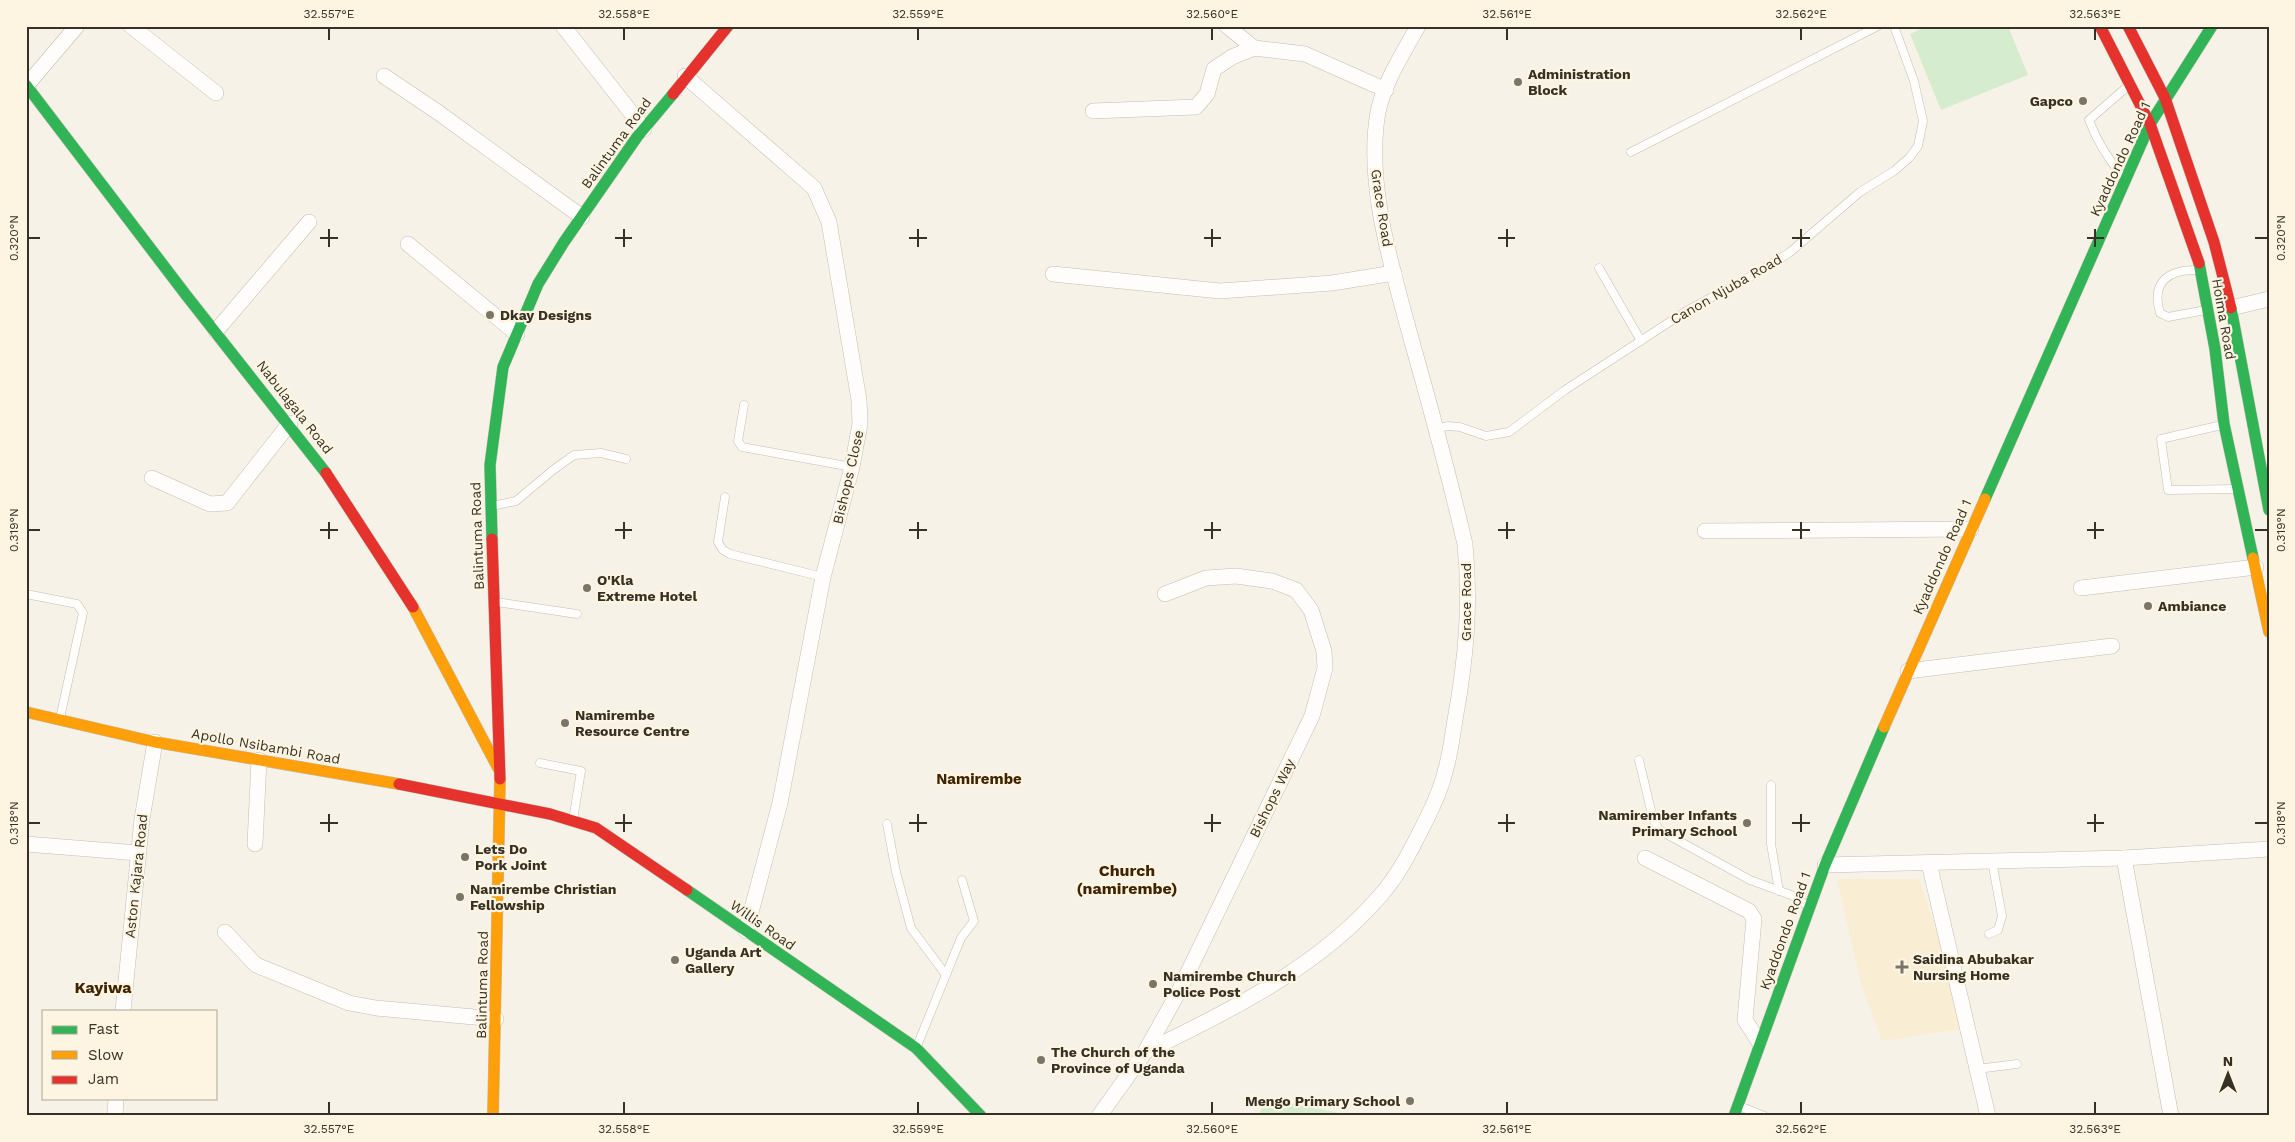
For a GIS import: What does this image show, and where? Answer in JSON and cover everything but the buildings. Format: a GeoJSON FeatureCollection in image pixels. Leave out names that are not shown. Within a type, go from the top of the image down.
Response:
{"type":"FeatureCollection","features":[{"type":"Feature","properties":{"kind":"street"},"geometry":{"type":"LineString","coordinates":[[26,85],[77,26]]}},
{"type":"Feature","properties":{"kind":"street"},"geometry":{"type":"LineString","coordinates":[[132,26],[216,93]]}},
{"type":"Feature","properties":{"kind":"street"},"geometry":{"type":"LineString","coordinates":[[563,26],[644,129]]}},
{"type":"Feature","properties":{"kind":"street","name":"Balintuma Road"},"geometry":{"type":"LineString","coordinates":[[493,1116],[501,774],[490,465],[503,368],[538,284],[582,217],[644,129],[685,76],[728,26]]}},
{"type":"Feature","properties":{"kind":"street"},"geometry":{"type":"LineString","coordinates":[[1227,26],[1254,48]]}},
{"type":"Feature","properties":{"kind":"street","name":"Grace Road"},"geometry":{"type":"LineString","coordinates":[[1145,1052],[1232,1009],[1302,964],[1348,928],[1381,895],[1406,858],[1428,816],[1445,773],[1463,679],[1469,625],[1469,582],[1466,544],[1394,273],[1375,182],[1374,144],[1379,110],[1386,90],[1418,26]]}},
{"type":"Feature","properties":{"kind":"street","name":"Hoima Road"},"geometry":{"type":"LineString","coordinates":[[2100,26],[2150,124],[2201,270],[2215,349],[2224,424],[2269,632]]}},
{"type":"Feature","properties":{"kind":"street","name":"Hoima Road"},"geometry":{"type":"LineString","coordinates":[[2128,26],[2165,98],[2201,199],[2231,308],[2269,510]]}},
{"type":"Feature","properties":{"kind":"street","name":"Kyaddondo Road 1"},"geometry":{"type":"LineString","coordinates":[[1736,1110],[1759,1042],[1825,866],[1908,671],[2098,244],[2124,179],[2150,124],[2212,26]]}},
{"type":"Feature","properties":{"kind":"street"},"geometry":{"type":"LineString","coordinates":[[1093,111],[1196,107],[1207,94],[1214,70],[1232,57],[1254,48],[1305,54],[1386,90]]}},
{"type":"Feature","properties":{"kind":"street"},"geometry":{"type":"LineString","coordinates":[[384,76],[439,113],[582,217]]}},
{"type":"Feature","properties":{"kind":"street","name":"Bishops Close"},"geometry":{"type":"LineString","coordinates":[[685,76],[814,188],[829,222],[859,400],[860,424],[852,467],[823,577],[780,803],[746,931]]}},
{"type":"Feature","properties":{"kind":"street","name":"Nabulagala Road"},"geometry":{"type":"LineString","coordinates":[[26,85],[51,120],[320,463],[407,596],[501,774]]}},
{"type":"Feature","properties":{"kind":"street"},"geometry":{"type":"LineString","coordinates":[[216,331],[309,222]]}},
{"type":"Feature","properties":{"kind":"street"},"geometry":{"type":"LineString","coordinates":[[408,244],[517,334]]}},
{"type":"Feature","properties":{"kind":"street"},"geometry":{"type":"LineString","coordinates":[[1053,274],[1220,291],[1332,283],[1394,273]]}},
{"type":"Feature","properties":{"kind":"street"},"geometry":{"type":"LineString","coordinates":[[2231,308],[2269,298]]}},
{"type":"Feature","properties":{"kind":"street"},"geometry":{"type":"LineString","coordinates":[[152,478],[210,504],[227,503],[290,423]]}},
{"type":"Feature","properties":{"kind":"street"},"geometry":{"type":"LineString","coordinates":[[1705,531],[1971,529]]}},
{"type":"Feature","properties":{"kind":"street"},"geometry":{"type":"LineString","coordinates":[[2081,588],[2256,567]]}},
{"type":"Feature","properties":{"kind":"street","name":"Bishops Way"},"geometry":{"type":"LineString","coordinates":[[1099,1116],[1145,1052],[1178,993],[1312,716],[1325,668],[1324,651],[1311,610],[1296,590],[1272,581],[1236,576],[1206,578],[1165,594]]}},
{"type":"Feature","properties":{"kind":"street"},"geometry":{"type":"LineString","coordinates":[[1908,671],[2112,646]]}},
{"type":"Feature","properties":{"kind":"street","name":"Apollo Nsibambi Road"},"geometry":{"type":"LineString","coordinates":[[26,712],[155,742],[394,783],[501,806]]}},
{"type":"Feature","properties":{"kind":"street","name":"Aston Kajara Road"},"geometry":{"type":"LineString","coordinates":[[124,1010],[138,853],[147,784],[155,742]]}},
{"type":"Feature","properties":{"kind":"street"},"geometry":{"type":"LineString","coordinates":[[255,844],[259,760]]}},
{"type":"Feature","properties":{"kind":"street","name":"Willis Road"},"geometry":{"type":"LineString","coordinates":[[501,806],[574,820],[596,828],[916,1048],[981,1116]]}},
{"type":"Feature","properties":{"kind":"street"},"geometry":{"type":"LineString","coordinates":[[26,844],[138,853]]}},
{"type":"Feature","properties":{"kind":"street"},"geometry":{"type":"LineString","coordinates":[[1825,866],[2124,858],[2269,849]]}},
{"type":"Feature","properties":{"kind":"street"},"geometry":{"type":"LineString","coordinates":[[1645,858],[1749,911],[1754,919],[1745,1020],[1759,1042]]}},
{"type":"Feature","properties":{"kind":"street"},"geometry":{"type":"LineString","coordinates":[[2124,858],[2171,1116]]}},
{"type":"Feature","properties":{"kind":"street"},"geometry":{"type":"LineString","coordinates":[[1929,863],[1988,1116]]}},
{"type":"Feature","properties":{"kind":"street"},"geometry":{"type":"LineString","coordinates":[[225,932],[256,965],[350,1003],[376,1008],[496,1019]]}},
{"type":"Feature","properties":{"kind":"street"},"geometry":{"type":"LineString","coordinates":[[115,1116],[116,1100]]}},
{"type":"Feature","properties":{"kind":"lane"},"geometry":{"type":"LineString","coordinates":[[1631,152],[1878,26]]}},
{"type":"Feature","properties":{"kind":"lane","name":"Canon Njuba Road"},"geometry":{"type":"LineString","coordinates":[[1436,429],[1447,426],[1460,427],[1486,436],[1509,432],[1565,390],[1688,310],[1748,278],[1789,253],[1860,192],[1894,171],[1918,146],[1923,121],[1914,81],[1894,26]]}},
{"type":"Feature","properties":{"kind":"lane"},"geometry":{"type":"LineString","coordinates":[[2124,179],[2107,158],[2095,137],[2089,120],[2130,84]]}},
{"type":"Feature","properties":{"kind":"lane"},"geometry":{"type":"LineString","coordinates":[[1599,268],[1641,341]]}},
{"type":"Feature","properties":{"kind":"lane"},"geometry":{"type":"LineString","coordinates":[[2201,270],[2183,270],[2168,276],[2156,292],[2157,302],[2160,313],[2168,317],[2208,310]]}},
{"type":"Feature","properties":{"kind":"lane"},"geometry":{"type":"LineString","coordinates":[[744,405],[738,441],[742,447],[852,467]]}},
{"type":"Feature","properties":{"kind":"lane"},"geometry":{"type":"LineString","coordinates":[[2224,424],[2161,439],[2168,490],[2237,489]]}},
{"type":"Feature","properties":{"kind":"lane"},"geometry":{"type":"LineString","coordinates":[[490,506],[516,500],[553,470],[574,456],[601,454],[626,459]]}},
{"type":"Feature","properties":{"kind":"lane"},"geometry":{"type":"LineString","coordinates":[[725,497],[718,542],[723,550],[730,554],[823,577]]}},
{"type":"Feature","properties":{"kind":"lane"},"geometry":{"type":"LineString","coordinates":[[26,594],[78,604],[83,613],[59,720]]}},
{"type":"Feature","properties":{"kind":"lane"},"geometry":{"type":"LineString","coordinates":[[494,601],[577,614]]}},
{"type":"Feature","properties":{"kind":"lane"},"geometry":{"type":"LineString","coordinates":[[1639,760],[1653,819],[1659,830],[1750,880],[1779,891],[1810,907]]}},
{"type":"Feature","properties":{"kind":"lane"},"geometry":{"type":"LineString","coordinates":[[540,763],[581,771],[574,820]]}},
{"type":"Feature","properties":{"kind":"lane"},"geometry":{"type":"LineString","coordinates":[[1771,785],[1771,844],[1779,891]]}},
{"type":"Feature","properties":{"kind":"lane"},"geometry":{"type":"LineString","coordinates":[[887,824],[896,872],[912,928],[946,975]]}},
{"type":"Feature","properties":{"kind":"lane"},"geometry":{"type":"LineString","coordinates":[[1989,934],[1998,930],[2002,916],[1992,861]]}},
{"type":"Feature","properties":{"kind":"lane"},"geometry":{"type":"LineString","coordinates":[[916,1048],[961,938],[974,921],[962,880]]}},
{"type":"Feature","properties":{"kind":"lane"},"geometry":{"type":"LineString","coordinates":[[1978,1069],[2017,1064]]}},
{"type":"Feature","properties":{"kind":"lane"},"geometry":{"type":"LineString","coordinates":[[1736,1110],[1764,1116]]}},
{"type":"Feature","properties":{"kind":"shaded area","name":"Saidina Abubakar Nursing Home"},"geometry":{"type":"Polygon","coordinates":[[[1837,879],[1919,879],[1943,950],[1962,1029],[1882,1041],[1861,984],[1837,879]]]}},
{"type":"Feature","properties":{"kind":"green space"},"geometry":{"type":"Polygon","coordinates":[[[1928,26],[2008,26],[2028,75],[1941,110],[1910,34],[1928,26]]]}},
{"type":"Feature","properties":{"kind":"green space"},"geometry":{"type":"Polygon","coordinates":[[[1265,1098],[1354,1116],[1259,1116],[1265,1098]]]}},
{"type":"Feature","properties":{"kind":"traffic: fast"},"geometry":{"type":"LineString","coordinates":[[1985,499],[2150,124],[2212,26]]}},
{"type":"Feature","properties":{"kind":"traffic: fast"},"geometry":{"type":"LineString","coordinates":[[26,85],[186,295],[326,473]]}},
{"type":"Feature","properties":{"kind":"traffic: fast"},"geometry":{"type":"LineString","coordinates":[[492,539],[490,465],[503,367],[538,284],[564,242],[637,137],[673,94]]}},
{"type":"Feature","properties":{"kind":"traffic: fast"},"geometry":{"type":"LineString","coordinates":[[2199,263],[2215,349],[2224,424],[2253,558]]}},
{"type":"Feature","properties":{"kind":"traffic: fast"},"geometry":{"type":"LineString","coordinates":[[2231,308],[2269,510]]}},
{"type":"Feature","properties":{"kind":"traffic: fast"},"geometry":{"type":"LineString","coordinates":[[1734,1116],[1825,865],[1884,727]]}},
{"type":"Feature","properties":{"kind":"traffic: fast"},"geometry":{"type":"LineString","coordinates":[[687,890],[916,1048],[981,1116]]}},
{"type":"Feature","properties":{"kind":"traffic: slow"},"geometry":{"type":"LineString","coordinates":[[1884,727],[1985,499]]}},
{"type":"Feature","properties":{"kind":"traffic: slow"},"geometry":{"type":"LineString","coordinates":[[2253,558],[2269,632]]}},
{"type":"Feature","properties":{"kind":"traffic: slow"},"geometry":{"type":"LineString","coordinates":[[413,607],[498,768]]}},
{"type":"Feature","properties":{"kind":"traffic: slow"},"geometry":{"type":"LineString","coordinates":[[26,712],[155,742],[399,784]]}},
{"type":"Feature","properties":{"kind":"traffic: slow"},"geometry":{"type":"LineString","coordinates":[[493,1116],[500,779]]}},
{"type":"Feature","properties":{"kind":"traffic: jam"},"geometry":{"type":"LineString","coordinates":[[673,94],[728,26]]}},
{"type":"Feature","properties":{"kind":"traffic: jam"},"geometry":{"type":"LineString","coordinates":[[2100,26],[2150,124],[2199,263]]}},
{"type":"Feature","properties":{"kind":"traffic: jam"},"geometry":{"type":"LineString","coordinates":[[2128,26],[2165,98],[2214,242],[2231,308]]}},
{"type":"Feature","properties":{"kind":"traffic: jam"},"geometry":{"type":"LineString","coordinates":[[326,473],[413,607]]}},
{"type":"Feature","properties":{"kind":"traffic: jam"},"geometry":{"type":"LineString","coordinates":[[492,539],[500,779]]}},
{"type":"Feature","properties":{"kind":"traffic: jam"},"geometry":{"type":"LineString","coordinates":[[399,784],[550,814],[596,828],[687,890]]}},
{"type":"Feature","properties":{"kind":"place","name":"Administration Block"},"geometry":{"type":"Point","coordinates":[1518,82]}},
{"type":"Feature","properties":{"kind":"place","name":"Gapco"},"geometry":{"type":"Point","coordinates":[2083,101]}},
{"type":"Feature","properties":{"kind":"place","name":"Dkay Designs"},"geometry":{"type":"Point","coordinates":[490,315]}},
{"type":"Feature","properties":{"kind":"place","name":"O'Kla Extreme Hotel"},"geometry":{"type":"Point","coordinates":[587,588]}},
{"type":"Feature","properties":{"kind":"place","name":"Ambiance"},"geometry":{"type":"Point","coordinates":[2148,606]}},
{"type":"Feature","properties":{"kind":"place","name":"Namirembe Resource Centre"},"geometry":{"type":"Point","coordinates":[565,723]}},
{"type":"Feature","properties":{"kind":"place","name":"Namirember Infants Primary School"},"geometry":{"type":"Point","coordinates":[1747,823]}},
{"type":"Feature","properties":{"kind":"place","name":"Lets Do Pork Joint"},"geometry":{"type":"Point","coordinates":[465,857]}},
{"type":"Feature","properties":{"kind":"place","name":"Namirembe Christian Fellowship"},"geometry":{"type":"Point","coordinates":[460,897]}},
{"type":"Feature","properties":{"kind":"place","name":"Uganda Art Gallery"},"geometry":{"type":"Point","coordinates":[675,960]}},
{"type":"Feature","properties":{"kind":"place","name":"Saidina Abubakar Nursing Home"},"geometry":{"type":"Point","coordinates":[1902,967]}},
{"type":"Feature","properties":{"kind":"place","name":"Namirembe Church Police Post"},"geometry":{"type":"Point","coordinates":[1153,984]}},
{"type":"Feature","properties":{"kind":"place","name":"The Church of the Province of Uganda"},"geometry":{"type":"Point","coordinates":[1041,1060]}},
{"type":"Feature","properties":{"kind":"place","name":"Mengo Primary School"},"geometry":{"type":"Point","coordinates":[1410,1101]}},
{"type":"Feature","properties":{"kind":"district","name":"Namirembe"},"geometry":{"type":"Point","coordinates":[979,779]}},
{"type":"Feature","properties":{"kind":"district","name":"Church (namirembe)"},"geometry":{"type":"Point","coordinates":[1127,879]}},
{"type":"Feature","properties":{"kind":"district","name":"Kayiwa"},"geometry":{"type":"Point","coordinates":[103,987]}}]}
